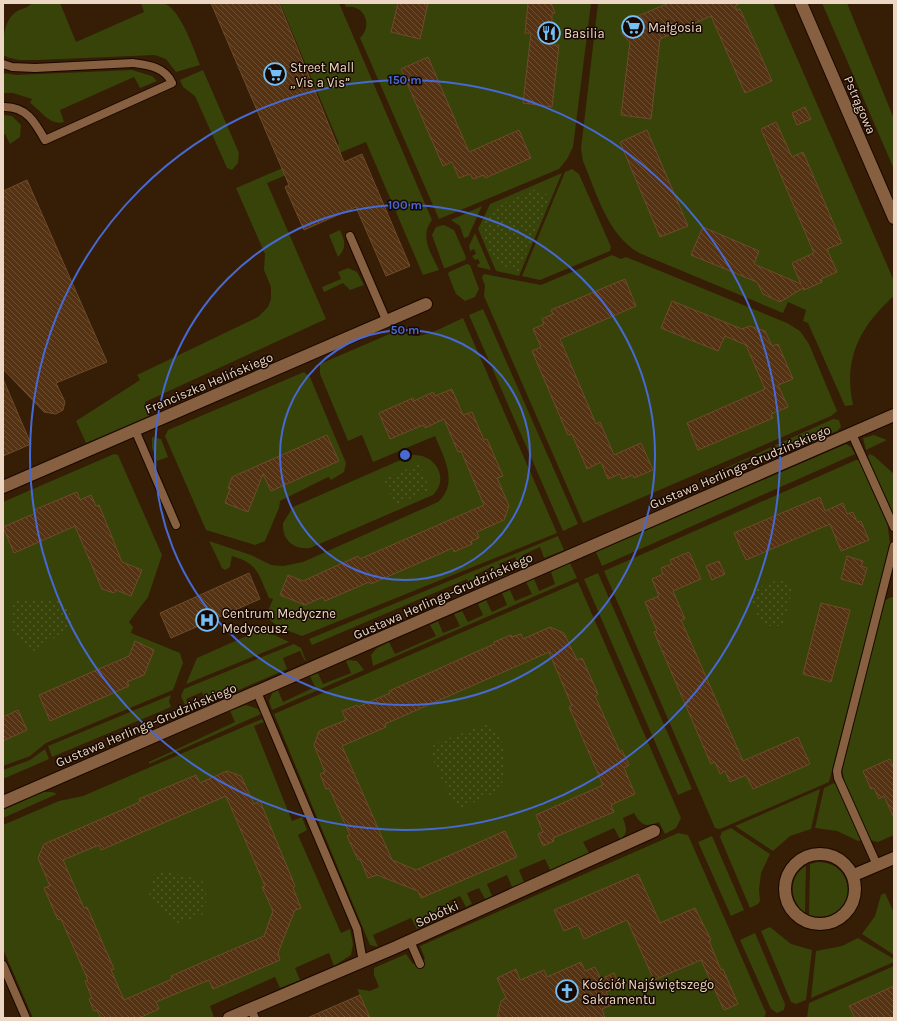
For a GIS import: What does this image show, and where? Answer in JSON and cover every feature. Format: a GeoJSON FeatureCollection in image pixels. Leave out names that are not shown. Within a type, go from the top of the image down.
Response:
{"type":"FeatureCollection","features":[{"type":"Feature","properties":{"kind":"street","name":"Pstrągowa"},"geometry":{"type":"LineString","coordinates":[[801,3],[894,218]]}},
{"type":"Feature","properties":{"kind":"street","name":"Franciszka Helińskiego"},"geometry":{"type":"LineString","coordinates":[[3,487],[426,304]]}},
{"type":"Feature","properties":{"kind":"street","name":"Gustawa Herlinga-Grudzińskiego"},"geometry":{"type":"LineString","coordinates":[[3,802],[894,415]]}},
{"type":"Feature","properties":{"kind":"street","name":"Sobótki"},"geometry":{"type":"LineString","coordinates":[[229,1018],[253,1013],[654,831]]}},
{"type":"Feature","properties":{"kind":"street"},"geometry":{"type":"LineString","coordinates":[[821,854],[835,856],[847,864],[854,875],[855,895],[848,911],[841,918],[826,924],[813,923],[797,917],[788,906],[785,893],[787,877],[793,866],[808,856],[821,854]]}},
{"type":"Feature","properties":{"kind":"street"},"geometry":{"type":"LineString","coordinates":[[854,875],[894,858]]}},
{"type":"Feature","properties":{"kind":"lane"},"geometry":{"type":"LineString","coordinates":[[3,64],[12,67],[35,68],[132,63],[147,65],[159,69],[169,76],[172,84],[45,140],[28,113],[19,109],[3,107]]}},
{"type":"Feature","properties":{"kind":"lane"},"geometry":{"type":"LineString","coordinates":[[350,236],[387,322]]}},
{"type":"Feature","properties":{"kind":"lane"},"geometry":{"type":"LineString","coordinates":[[135,430],[176,525]]}},
{"type":"Feature","properties":{"kind":"lane"},"geometry":{"type":"LineString","coordinates":[[852,434],[894,527]]}},
{"type":"Feature","properties":{"kind":"lane"},"geometry":{"type":"LineString","coordinates":[[877,865],[838,778],[837,771],[894,546]]}},
{"type":"Feature","properties":{"kind":"lane"},"geometry":{"type":"LineString","coordinates":[[257,692],[357,929],[364,962]]}},
{"type":"Feature","properties":{"kind":"lane"},"geometry":{"type":"LineString","coordinates":[[410,941],[420,964]]}},
{"type":"Feature","properties":{"kind":"lane"},"geometry":{"type":"LineString","coordinates":[[3,965],[26,1018]]}},
{"type":"Feature","properties":{"kind":"green space"},"geometry":{"type":"Polygon","coordinates":[[[32,3],[60,3],[76,42],[144,12],[141,3],[163,3],[169,6],[181,20],[200,65],[176,72],[166,59],[155,55],[29,60],[15,59],[3,55],[3,44],[8,21],[16,12],[32,3]]]}},
{"type":"Feature","properties":{"kind":"green space"},"geometry":{"type":"Polygon","coordinates":[[[280,3],[339,3],[432,220],[428,226],[426,239],[439,270],[423,275],[366,142],[267,183],[326,319],[145,402],[149,416],[86,443],[76,421],[140,380],[137,375],[258,317],[268,307],[271,299],[271,287],[264,270],[265,254],[236,188],[339,144],[280,3]]]}},
{"type":"Feature","properties":{"kind":"green space"},"geometry":{"type":"Polygon","coordinates":[[[344,3],[591,3],[573,147],[567,159],[559,169],[439,219],[360,38],[366,28],[365,17],[358,9],[346,7],[344,3]]]}},
{"type":"Feature","properties":{"kind":"green space"},"geometry":{"type":"Polygon","coordinates":[[[598,3],[773,3],[894,281],[894,296],[872,319],[857,344],[850,373],[850,388],[853,405],[845,406],[808,323],[803,321],[806,310],[788,302],[783,313],[639,253],[628,245],[611,224],[598,200],[583,161],[581,149],[598,3]]]}},
{"type":"Feature","properties":{"kind":"green space"},"geometry":{"type":"Polygon","coordinates":[[[822,3],[847,3],[894,119],[894,169],[822,3]]]}},
{"type":"Feature","properties":{"kind":"green space"},"geometry":{"type":"Polygon","coordinates":[[[132,70],[152,76],[157,81],[140,88],[134,77],[60,110],[64,122],[59,123],[50,120],[30,103],[32,99],[13,93],[3,93],[3,73],[16,75],[132,70]]]}},
{"type":"Feature","properties":{"kind":"green space"},"geometry":{"type":"Polygon","coordinates":[[[203,70],[239,153],[238,163],[232,170],[227,168],[195,96],[183,87],[180,80],[203,70]]]}},
{"type":"Feature","properties":{"kind":"green space"},"geometry":{"type":"Polygon","coordinates":[[[3,115],[12,116],[21,125],[20,137],[10,144],[5,134],[3,134],[3,115]]]}},
{"type":"Feature","properties":{"kind":"green space"},"geometry":{"type":"Polygon","coordinates":[[[572,169],[579,174],[611,247],[610,251],[540,280],[522,276],[565,172],[572,169]]]}},
{"type":"Feature","properties":{"kind":"green space"},"geometry":{"type":"Polygon","coordinates":[[[562,173],[519,276],[496,271],[478,229],[490,204],[562,173]],[[488,216],[485,222],[484,234],[495,263],[488,216]]]}},
{"type":"Feature","properties":{"kind":"green space"},"geometry":{"type":"Polygon","coordinates":[[[536,189],[550,196],[519,271],[495,263],[483,234],[483,225],[486,217],[501,205],[536,189]]]}},
{"type":"Feature","properties":{"kind":"green space"},"geometry":{"type":"Polygon","coordinates":[[[482,206],[468,237],[464,238],[460,226],[451,220],[482,206]]]}},
{"type":"Feature","properties":{"kind":"green space"},"geometry":{"type":"Polygon","coordinates":[[[444,225],[454,230],[466,257],[465,260],[446,268],[444,268],[432,235],[436,227],[444,225]]]}},
{"type":"Feature","properties":{"kind":"green space"},"geometry":{"type":"Polygon","coordinates":[[[340,230],[344,247],[343,251],[338,257],[329,235],[340,230]]]}},
{"type":"Feature","properties":{"kind":"green space"},"geometry":{"type":"Polygon","coordinates":[[[475,233],[491,270],[478,267],[477,265],[480,263],[478,259],[475,260],[472,256],[476,254],[474,249],[470,251],[469,246],[475,233]]]}},
{"type":"Feature","properties":{"kind":"green space"},"geometry":{"type":"Polygon","coordinates":[[[612,255],[621,259],[626,257],[787,323],[800,331],[809,344],[837,411],[831,416],[583,523],[484,296],[485,286],[482,277],[484,274],[541,285],[612,255]]]}},
{"type":"Feature","properties":{"kind":"green space"},"geometry":{"type":"Polygon","coordinates":[[[467,264],[470,265],[479,289],[475,297],[465,301],[456,294],[448,274],[449,272],[467,264]]]}},
{"type":"Feature","properties":{"kind":"green space"},"geometry":{"type":"Polygon","coordinates":[[[348,268],[357,272],[364,285],[350,290],[343,283],[324,292],[322,287],[341,279],[338,272],[348,268]]]}},
{"type":"Feature","properties":{"kind":"green space"},"geometry":{"type":"Polygon","coordinates":[[[483,309],[578,524],[563,531],[469,315],[483,309]]]}},
{"type":"Feature","properties":{"kind":"green space"},"geometry":{"type":"Polygon","coordinates":[[[463,318],[557,533],[302,636],[276,625],[272,622],[268,615],[273,599],[269,598],[260,576],[253,566],[232,556],[230,567],[225,570],[222,568],[209,541],[251,555],[271,565],[283,566],[303,562],[438,502],[448,487],[449,479],[448,470],[435,436],[373,462],[362,435],[348,441],[320,374],[320,364],[394,332],[400,332],[413,336],[422,335],[463,318]]]}},
{"type":"Feature","properties":{"kind":"green space"},"geometry":{"type":"Polygon","coordinates":[[[304,372],[310,377],[346,463],[344,472],[331,480],[329,477],[326,478],[280,501],[279,508],[265,541],[255,545],[206,530],[165,436],[168,430],[304,372]]]}},
{"type":"Feature","properties":{"kind":"green space"},"geometry":{"type":"Polygon","coordinates":[[[833,419],[839,420],[841,427],[837,431],[797,448],[787,443],[699,480],[833,419]]]}},
{"type":"Feature","properties":{"kind":"green space"},"geometry":{"type":"Polygon","coordinates":[[[874,435],[887,440],[866,450],[863,438],[874,435]]]}},
{"type":"Feature","properties":{"kind":"green space"},"geometry":{"type":"Polygon","coordinates":[[[152,437],[161,439],[168,457],[157,461],[152,448],[152,437]]]}},
{"type":"Feature","properties":{"kind":"green space"},"geometry":{"type":"Polygon","coordinates":[[[846,444],[851,447],[855,454],[602,566],[596,552],[846,444]]]}},
{"type":"Feature","properties":{"kind":"green space"},"geometry":{"type":"Polygon","coordinates":[[[114,454],[118,455],[162,555],[148,597],[129,622],[133,627],[131,633],[180,653],[183,663],[173,690],[46,743],[30,756],[3,766],[3,502],[114,454]]]}},
{"type":"Feature","properties":{"kind":"green space"},"geometry":{"type":"Polygon","coordinates":[[[869,454],[874,456],[894,474],[894,517],[868,457],[869,454]]]}},
{"type":"Feature","properties":{"kind":"green space"},"geometry":{"type":"Polygon","coordinates":[[[412,455],[420,455],[427,458],[438,468],[440,481],[438,488],[433,495],[310,548],[298,547],[290,543],[287,539],[284,534],[283,523],[293,507],[412,455]]]}},
{"type":"Feature","properties":{"kind":"green space"},"geometry":{"type":"Polygon","coordinates":[[[859,460],[887,520],[890,544],[829,782],[720,829],[715,828],[604,571],[859,460]]]}},
{"type":"Feature","properties":{"kind":"green space"},"geometry":{"type":"Polygon","coordinates":[[[419,464],[429,488],[426,492],[395,505],[384,479],[419,464]]]}},
{"type":"Feature","properties":{"kind":"green space"},"geometry":{"type":"Polygon","coordinates":[[[558,536],[564,550],[544,558],[540,547],[523,555],[528,565],[520,569],[515,557],[499,564],[504,576],[496,579],[491,567],[475,575],[479,586],[471,589],[467,579],[312,645],[309,639],[558,536]]]}},
{"type":"Feature","properties":{"kind":"green space"},"geometry":{"type":"Polygon","coordinates":[[[570,563],[577,578],[373,666],[371,655],[377,648],[389,642],[395,654],[436,636],[430,625],[438,621],[443,633],[460,626],[454,614],[462,611],[468,622],[483,615],[478,604],[486,600],[492,612],[507,605],[502,593],[510,590],[515,601],[532,594],[526,582],[534,579],[539,591],[555,584],[551,572],[570,563]]]}},
{"type":"Feature","properties":{"kind":"green space"},"geometry":{"type":"Polygon","coordinates":[[[598,573],[692,789],[678,795],[584,579],[598,573]]]}},
{"type":"Feature","properties":{"kind":"green space"},"geometry":{"type":"Polygon","coordinates":[[[782,578],[789,583],[792,590],[783,626],[766,626],[761,624],[748,592],[782,578]]]}},
{"type":"Feature","properties":{"kind":"green space"},"geometry":{"type":"Polygon","coordinates":[[[578,582],[681,818],[676,828],[665,834],[659,822],[650,825],[641,823],[634,813],[623,818],[626,832],[620,839],[614,828],[583,842],[589,853],[550,870],[545,859],[519,870],[524,882],[512,887],[507,875],[487,884],[492,896],[485,899],[479,888],[467,893],[472,904],[466,907],[460,896],[449,901],[454,913],[448,916],[442,905],[437,907],[442,918],[417,929],[411,918],[373,935],[378,947],[370,945],[274,714],[578,582]]]}},
{"type":"Feature","properties":{"kind":"green space"},"geometry":{"type":"Polygon","coordinates":[[[891,597],[894,598],[894,835],[878,842],[869,840],[846,788],[842,770],[884,601],[891,597]]]}},
{"type":"Feature","properties":{"kind":"green space"},"geometry":{"type":"Polygon","coordinates":[[[14,600],[61,601],[70,612],[71,627],[34,651],[12,630],[11,625],[14,600]]]}},
{"type":"Feature","properties":{"kind":"green space"},"geometry":{"type":"Polygon","coordinates":[[[260,630],[266,631],[289,642],[186,684],[197,658],[260,630]]]}},
{"type":"Feature","properties":{"kind":"green space"},"geometry":{"type":"Polygon","coordinates":[[[294,644],[301,648],[306,661],[300,651],[283,658],[287,669],[207,704],[202,692],[186,699],[191,711],[188,712],[181,696],[184,689],[294,644]]]}},
{"type":"Feature","properties":{"kind":"green space"},"geometry":{"type":"Polygon","coordinates":[[[346,661],[357,661],[364,670],[272,710],[269,701],[272,693],[278,690],[283,702],[315,687],[310,676],[318,673],[323,684],[351,673],[346,661]]]}},
{"type":"Feature","properties":{"kind":"green space"},"geometry":{"type":"Polygon","coordinates":[[[171,695],[169,701],[171,707],[52,757],[48,746],[171,695]]]}},
{"type":"Feature","properties":{"kind":"green space"},"geometry":{"type":"Polygon","coordinates":[[[246,705],[258,709],[261,714],[149,764],[149,762],[235,722],[230,711],[246,705]]]}},
{"type":"Feature","properties":{"kind":"green space"},"geometry":{"type":"Polygon","coordinates":[[[262,719],[264,722],[254,726],[292,821],[302,817],[307,830],[298,835],[341,933],[350,929],[353,944],[351,955],[334,966],[329,953],[295,968],[300,980],[280,988],[275,977],[210,1006],[214,1017],[213,1018],[33,1018],[3,949],[3,825],[59,801],[83,796],[262,719]]]}},
{"type":"Feature","properties":{"kind":"green space"},"geometry":{"type":"Polygon","coordinates":[[[489,723],[504,747],[505,762],[501,790],[461,808],[452,802],[431,755],[434,744],[489,723]]]}},
{"type":"Feature","properties":{"kind":"green space"},"geometry":{"type":"Polygon","coordinates":[[[45,749],[49,759],[3,779],[3,770],[30,760],[45,749]]]}},
{"type":"Feature","properties":{"kind":"green space"},"geometry":{"type":"Polygon","coordinates":[[[834,783],[838,787],[862,840],[858,841],[837,831],[815,828],[824,788],[834,783]]]}},
{"type":"Feature","properties":{"kind":"green space"},"geometry":{"type":"Polygon","coordinates":[[[820,789],[811,829],[790,836],[773,851],[735,826],[820,789]]]}},
{"type":"Feature","properties":{"kind":"green space"},"geometry":{"type":"Polygon","coordinates":[[[43,792],[52,792],[57,794],[3,818],[3,810],[43,792]]]}},
{"type":"Feature","properties":{"kind":"green space"},"geometry":{"type":"Polygon","coordinates":[[[731,828],[770,854],[761,873],[759,890],[760,901],[758,904],[750,908],[720,837],[722,832],[731,828]]]}},
{"type":"Feature","properties":{"kind":"green space"},"geometry":{"type":"Polygon","coordinates":[[[678,833],[688,835],[766,1013],[764,1018],[370,1018],[357,989],[370,991],[379,987],[374,975],[374,968],[406,954],[413,964],[425,959],[420,946],[678,833]]]}},
{"type":"Feature","properties":{"kind":"green space"},"geometry":{"type":"Polygon","coordinates":[[[712,836],[744,910],[731,916],[698,842],[712,836]]]}},
{"type":"Feature","properties":{"kind":"green space"},"geometry":{"type":"Polygon","coordinates":[[[818,862],[832,865],[842,872],[847,882],[847,893],[844,904],[836,912],[824,916],[809,915],[810,864],[818,862]]]}},
{"type":"Feature","properties":{"kind":"green space"},"geometry":{"type":"Polygon","coordinates":[[[806,866],[805,913],[796,902],[793,889],[796,876],[800,870],[806,866]]]}},
{"type":"Feature","properties":{"kind":"green space"},"geometry":{"type":"Polygon","coordinates":[[[164,871],[202,880],[207,898],[202,915],[178,923],[155,906],[149,896],[155,872],[164,871]]]}},
{"type":"Feature","properties":{"kind":"green space"},"geometry":{"type":"Polygon","coordinates":[[[885,893],[894,913],[894,955],[862,934],[875,916],[881,895],[885,893]]]}},
{"type":"Feature","properties":{"kind":"green space"},"geometry":{"type":"Polygon","coordinates":[[[770,927],[791,944],[812,950],[806,1000],[796,1004],[791,1002],[761,931],[770,927]]]}},
{"type":"Feature","properties":{"kind":"green space"},"geometry":{"type":"Polygon","coordinates":[[[755,933],[785,1004],[784,1010],[777,1013],[771,1009],[740,940],[755,933]]]}},
{"type":"Feature","properties":{"kind":"green space"},"geometry":{"type":"Polygon","coordinates":[[[858,938],[894,959],[894,962],[811,998],[816,951],[842,946],[858,938]]]}},
{"type":"Feature","properties":{"kind":"green space"},"geometry":{"type":"Polygon","coordinates":[[[894,966],[894,1018],[807,1018],[809,1003],[894,966]]]}},
{"type":"Feature","properties":{"kind":"building"},"geometry":{"type":"Polygon","coordinates":[[[211,3],[279,3],[344,162],[362,154],[410,266],[386,276],[356,207],[304,230],[285,187],[289,185],[211,3]]]}},
{"type":"Feature","properties":{"kind":"building"},"geometry":{"type":"Polygon","coordinates":[[[398,3],[428,3],[420,39],[391,32],[398,3]]]}},
{"type":"Feature","properties":{"kind":"building"},"geometry":{"type":"Polygon","coordinates":[[[528,3],[551,3],[555,13],[552,14],[552,45],[559,45],[552,107],[523,103],[531,33],[525,33],[528,3]]]}},
{"type":"Feature","properties":{"kind":"building"},"geometry":{"type":"Polygon","coordinates":[[[669,3],[741,3],[735,6],[737,10],[740,9],[772,81],[745,93],[711,16],[660,39],[651,119],[621,115],[630,42],[622,34],[623,21],[630,15],[638,16],[669,3]]]}},
{"type":"Feature","properties":{"kind":"building"},"geometry":{"type":"Polygon","coordinates":[[[428,57],[469,152],[519,130],[531,158],[485,178],[484,175],[473,179],[470,174],[459,178],[452,162],[443,166],[401,69],[428,57]]]}},
{"type":"Feature","properties":{"kind":"building"},"geometry":{"type":"Polygon","coordinates":[[[805,107],[811,119],[797,125],[792,113],[805,107]]]}},
{"type":"Feature","properties":{"kind":"building"},"geometry":{"type":"Polygon","coordinates":[[[776,122],[792,157],[803,152],[842,243],[827,249],[837,272],[821,279],[822,282],[804,290],[803,288],[780,302],[763,294],[757,282],[691,255],[703,227],[759,251],[754,264],[801,284],[792,263],[814,253],[761,129],[776,122]]]}},
{"type":"Feature","properties":{"kind":"building"},"geometry":{"type":"Polygon","coordinates":[[[647,130],[688,226],[660,237],[620,142],[647,130]]]}},
{"type":"Feature","properties":{"kind":"building"},"geometry":{"type":"Polygon","coordinates":[[[27,180],[107,362],[56,383],[65,402],[63,410],[56,414],[44,412],[3,369],[3,191],[27,180]]]}},
{"type":"Feature","properties":{"kind":"building"},"geometry":{"type":"Polygon","coordinates":[[[625,279],[636,306],[560,339],[596,424],[600,422],[614,455],[641,443],[653,470],[634,478],[633,475],[622,479],[620,474],[608,479],[601,462],[587,469],[572,434],[568,435],[532,351],[541,347],[533,329],[544,324],[542,319],[553,314],[551,310],[625,279]]]}},
{"type":"Feature","properties":{"kind":"building"},"geometry":{"type":"Polygon","coordinates":[[[672,301],[742,329],[750,326],[765,331],[772,346],[778,344],[793,379],[778,385],[788,407],[771,414],[773,418],[698,450],[687,423],[765,389],[746,345],[725,336],[718,351],[661,328],[672,301]]]}},
{"type":"Feature","properties":{"kind":"building"},"geometry":{"type":"Polygon","coordinates":[[[3,379],[31,444],[3,456],[3,379]]]}},
{"type":"Feature","properties":{"kind":"building"},"geometry":{"type":"Polygon","coordinates":[[[452,389],[463,415],[472,412],[484,440],[487,439],[503,476],[497,478],[509,506],[504,520],[477,532],[479,538],[471,541],[472,544],[454,552],[453,548],[371,584],[369,582],[325,601],[323,597],[305,605],[280,595],[288,575],[303,581],[358,556],[360,559],[484,505],[461,451],[458,452],[444,419],[425,428],[423,425],[390,439],[379,413],[413,398],[414,401],[433,392],[435,396],[452,389]]]}},
{"type":"Feature","properties":{"kind":"building"},"geometry":{"type":"Polygon","coordinates":[[[327,435],[339,461],[271,491],[263,474],[248,512],[225,503],[232,477],[327,435]]]}},
{"type":"Feature","properties":{"kind":"building"},"geometry":{"type":"Polygon","coordinates":[[[77,492],[80,500],[91,495],[96,506],[99,505],[122,562],[142,570],[131,596],[116,590],[114,593],[102,589],[75,526],[14,553],[3,527],[36,513],[34,510],[77,492]]]}},
{"type":"Feature","properties":{"kind":"building"},"geometry":{"type":"Polygon","coordinates":[[[820,497],[825,511],[843,503],[847,514],[853,512],[857,522],[861,521],[869,540],[841,551],[830,524],[746,560],[734,533],[820,497]]]}},
{"type":"Feature","properties":{"kind":"building"},"geometry":{"type":"Polygon","coordinates":[[[689,552],[701,579],[673,591],[685,619],[681,620],[743,761],[798,737],[810,764],[753,789],[746,775],[730,782],[725,771],[720,774],[715,762],[711,764],[654,632],[657,631],[645,602],[659,596],[652,579],[663,574],[661,568],[672,564],[670,560],[689,552]]]}},
{"type":"Feature","properties":{"kind":"building"},"geometry":{"type":"Polygon","coordinates":[[[847,556],[863,561],[861,566],[867,568],[862,585],[841,579],[847,556]]]}},
{"type":"Feature","properties":{"kind":"building"},"geometry":{"type":"Polygon","coordinates":[[[719,561],[725,574],[712,580],[706,566],[719,561]]]}},
{"type":"Feature","properties":{"kind":"building"},"geometry":{"type":"Polygon","coordinates":[[[249,573],[260,599],[171,638],[160,613],[249,573]]]}},
{"type":"Feature","properties":{"kind":"building"},"geometry":{"type":"Polygon","coordinates":[[[821,603],[850,610],[831,682],[803,674],[821,603]]]}},
{"type":"Feature","properties":{"kind":"building"},"geometry":{"type":"Polygon","coordinates":[[[550,627],[564,633],[577,660],[582,658],[598,694],[595,696],[620,752],[622,750],[629,765],[624,768],[635,794],[611,805],[614,812],[553,838],[554,841],[543,846],[538,834],[543,832],[536,815],[603,785],[569,707],[572,706],[549,652],[385,724],[386,727],[342,746],[392,860],[416,870],[505,831],[517,857],[421,898],[418,891],[377,875],[368,878],[360,859],[358,860],[347,836],[350,835],[329,788],[326,789],[320,774],[325,772],[314,745],[319,731],[346,720],[342,711],[357,705],[358,707],[390,693],[389,691],[494,644],[494,642],[511,635],[512,637],[521,634],[523,639],[550,627]]]}},
{"type":"Feature","properties":{"kind":"building"},"geometry":{"type":"Polygon","coordinates":[[[135,641],[154,650],[144,675],[127,682],[129,686],[50,721],[39,695],[129,656],[135,641]]]}},
{"type":"Feature","properties":{"kind":"building"},"geometry":{"type":"Polygon","coordinates":[[[18,710],[27,730],[3,741],[3,717],[18,710]]]}},
{"type":"Feature","properties":{"kind":"building"},"geometry":{"type":"Polygon","coordinates":[[[890,759],[894,769],[894,818],[884,796],[879,799],[874,788],[871,789],[863,771],[890,759]]]}},
{"type":"Feature","properties":{"kind":"building"},"geometry":{"type":"Polygon","coordinates":[[[227,771],[241,776],[254,804],[260,801],[295,886],[293,888],[301,908],[295,910],[278,953],[280,960],[213,989],[209,980],[156,1002],[159,1009],[139,1018],[101,1018],[97,1010],[94,1011],[89,999],[92,998],[85,981],[88,980],[61,919],[58,920],[44,888],[50,886],[38,858],[44,844],[140,802],[139,799],[196,775],[200,783],[227,771]],[[226,796],[101,850],[99,845],[63,860],[84,908],[87,907],[114,969],[111,970],[124,1000],[172,979],[171,976],[264,936],[273,911],[262,887],[265,886],[226,796]]]}},
{"type":"Feature","properties":{"kind":"building"},"geometry":{"type":"Polygon","coordinates":[[[638,874],[660,923],[695,908],[711,940],[709,941],[721,970],[723,969],[738,1004],[724,1010],[701,960],[654,980],[627,920],[584,939],[578,925],[564,931],[554,910],[638,874]]]}},
{"type":"Feature","properties":{"kind":"building","name":"Kościół Najświętszego Sakramentu"},"geometry":{"type":"Polygon","coordinates":[[[581,962],[585,971],[595,967],[601,979],[614,973],[620,986],[606,992],[612,1005],[602,1009],[605,1018],[497,1018],[501,1001],[506,998],[497,978],[516,969],[520,980],[544,970],[547,977],[581,962]]]}},
{"type":"Feature","properties":{"kind":"building"},"geometry":{"type":"Polygon","coordinates":[[[894,986],[894,1018],[855,1018],[849,1006],[894,986]]]}},
{"type":"Feature","properties":{"kind":"building"},"geometry":{"type":"Polygon","coordinates":[[[360,995],[370,1018],[307,1018],[360,995]]]}},
{"type":"Feature","properties":{"kind":"place","name":"Małgosia"},"geometry":{"type":"Point","coordinates":[633,27]}},
{"type":"Feature","properties":{"kind":"place","name":"Basilia"},"geometry":{"type":"Point","coordinates":[549,33]}},
{"type":"Feature","properties":{"kind":"place","name":"Street Mall „Vis a Vis”"},"geometry":{"type":"Point","coordinates":[275,74]}},
{"type":"Feature","properties":{"kind":"place","name":"Centrum Medyczne Medyceusz"},"geometry":{"type":"Point","coordinates":[207,620]}},
{"type":"Feature","properties":{"kind":"place","name":"Kościół Najświętszego Sakramentu"},"geometry":{"type":"Point","coordinates":[567,991]}}]}
